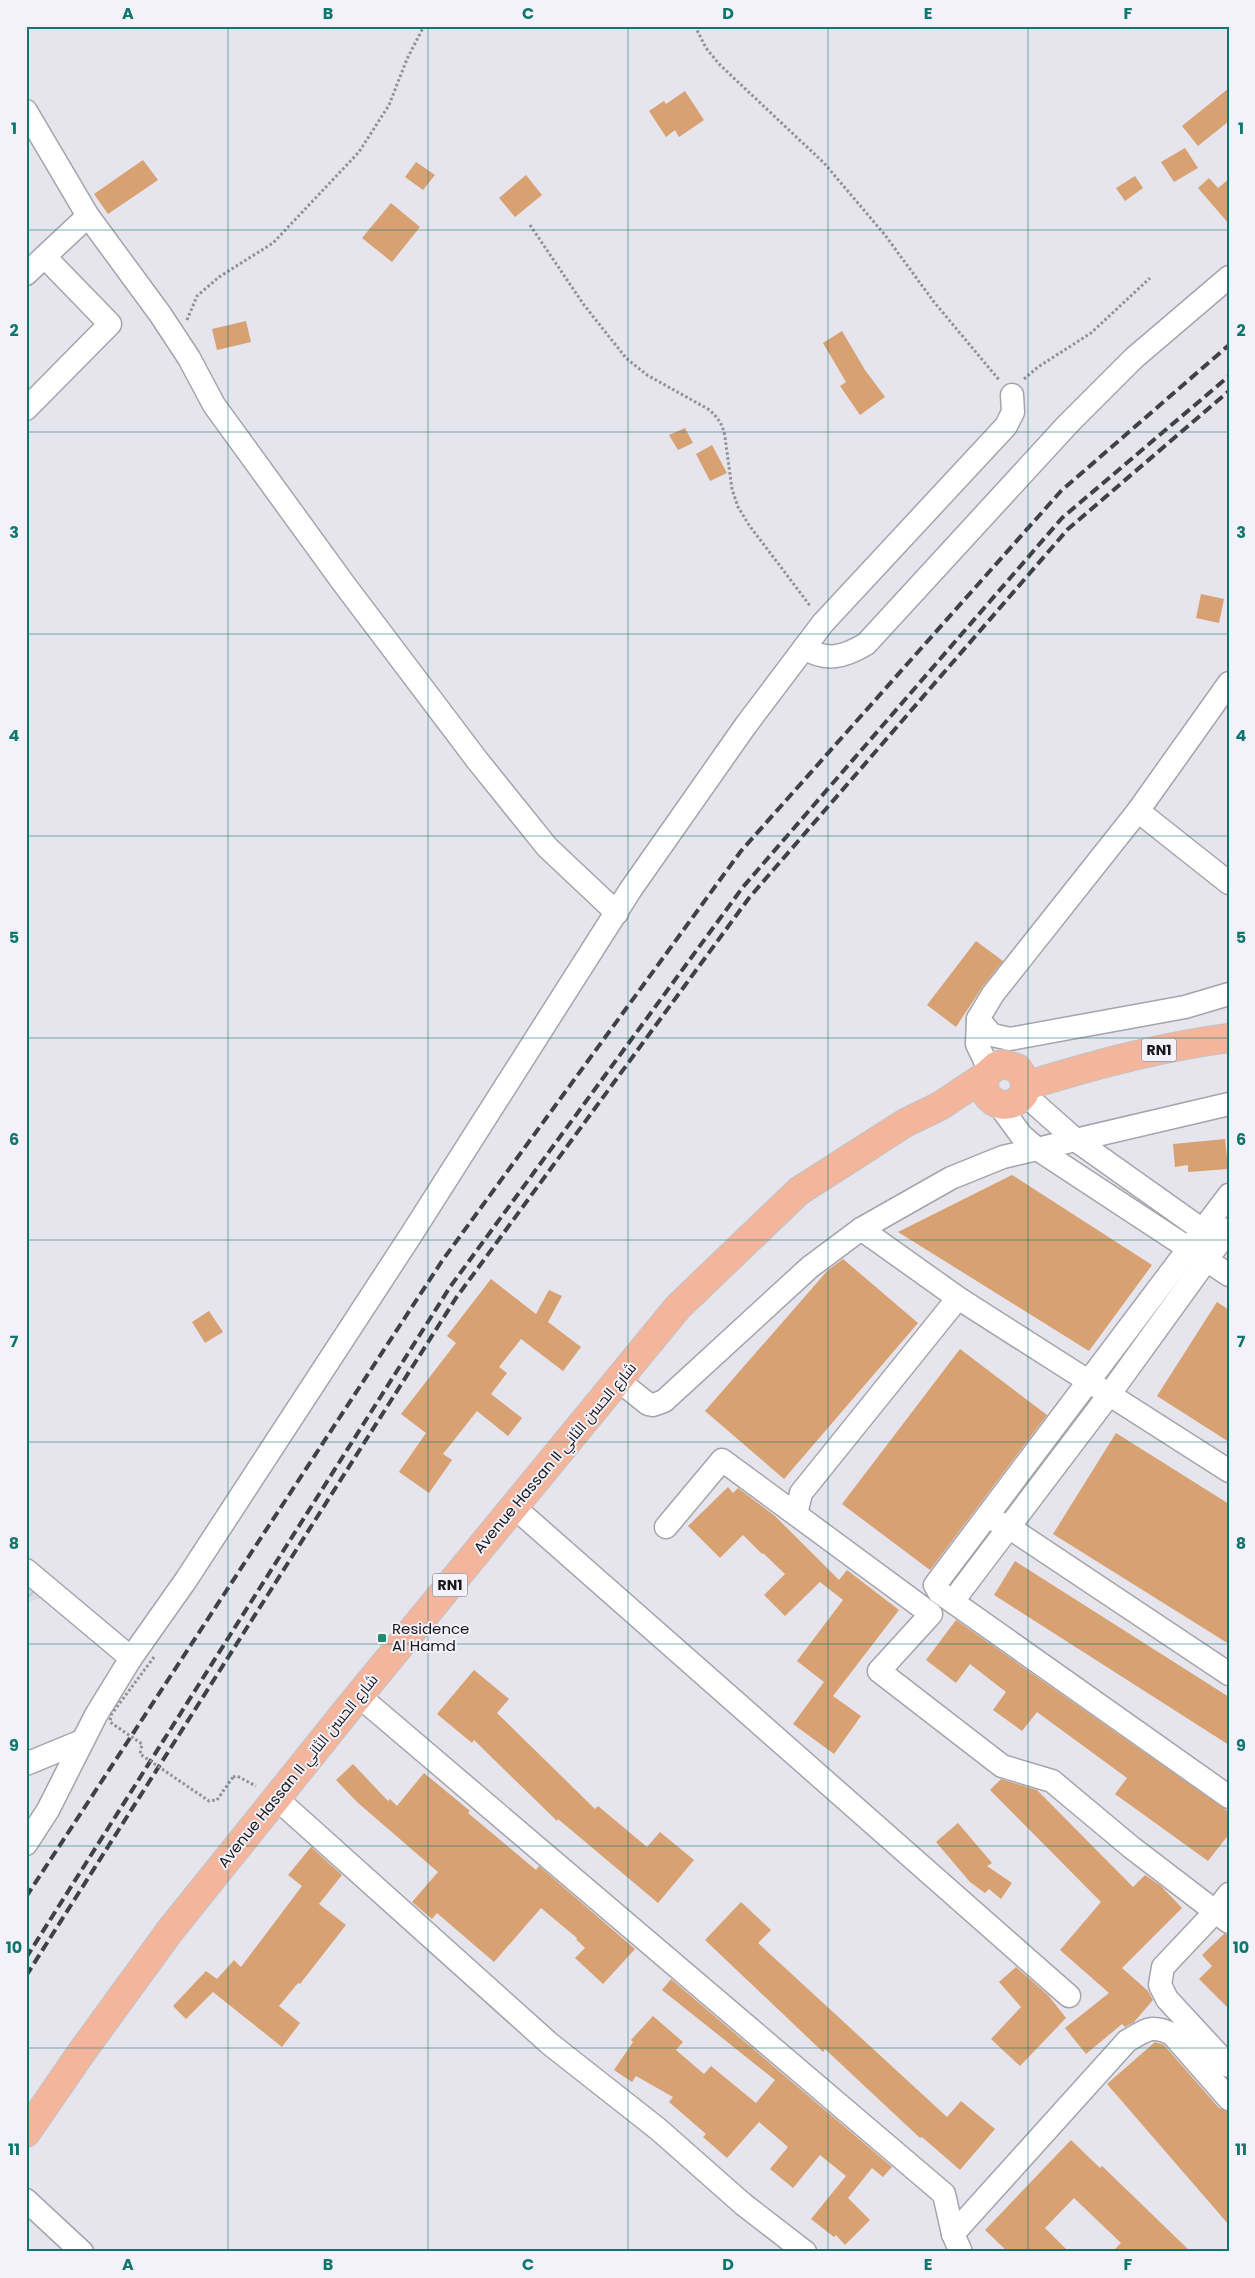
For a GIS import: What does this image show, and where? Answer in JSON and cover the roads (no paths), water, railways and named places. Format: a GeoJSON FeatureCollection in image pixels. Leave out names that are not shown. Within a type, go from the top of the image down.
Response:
{"type":"FeatureCollection","features":[{"type":"Feature","properties":{"kind":"main road","name":"Avenue Hassan II شارع الحسن الثاني"},"geometry":{"type":"LineString","coordinates":[[1022,1083],[1090,1065],[1192,1042],[1229,1038]]}},
{"type":"Feature","properties":{"kind":"main road","name":"Avenue Hassan II شارع الحسن الثاني"},"geometry":{"type":"LineString","coordinates":[[26,2133],[81,2053],[169,1932],[359,1696],[678,1307],[799,1191],[905,1123],[940,1106],[990,1087],[1003,1064],[1022,1083]]}},
{"type":"Feature","properties":{"kind":"main road","name":"Avenue Hassan II شارع الحسن الثاني"},"geometry":{"type":"LineString","coordinates":[[990,1087],[1014,1104],[1022,1083]]}},
{"type":"Feature","properties":{"kind":"street"},"geometry":{"type":"LineString","coordinates":[[26,111],[88,216],[160,314],[189,358],[214,405],[344,584],[477,760],[547,846],[617,913]]}},
{"type":"Feature","properties":{"kind":"street"},"geometry":{"type":"LineString","coordinates":[[26,274],[88,216]]}},
{"type":"Feature","properties":{"kind":"street"},"geometry":{"type":"LineString","coordinates":[[26,409],[110,324],[44,257]]}},
{"type":"Feature","properties":{"kind":"street"},"geometry":{"type":"LineString","coordinates":[[804,648],[820,656],[836,658],[866,644],[1068,424],[1134,358],[1229,277]]}},
{"type":"Feature","properties":{"kind":"street"},"geometry":{"type":"LineString","coordinates":[[26,1844],[48,1810],[82,1742],[131,1658],[186,1580],[411,1236],[617,913],[746,725],[823,623],[1006,426],[1013,412],[1012,395]]}},
{"type":"Feature","properties":{"kind":"street"},"geometry":{"type":"LineString","coordinates":[[1226,694],[1138,811],[993,994],[978,1020],[977,1044],[990,1087],[1021,1135],[1036,1148],[1229,1275]]}},
{"type":"Feature","properties":{"kind":"street"},"geometry":{"type":"LineString","coordinates":[[1138,811],[1229,883]]}},
{"type":"Feature","properties":{"kind":"street"},"geometry":{"type":"LineString","coordinates":[[978,1020],[992,1035],[1010,1039],[1185,1007],[1229,994]]}},
{"type":"Feature","properties":{"kind":"street"},"geometry":{"type":"LineString","coordinates":[[1022,1083],[1078,1140],[1220,1237]]}},
{"type":"Feature","properties":{"kind":"street"},"geometry":{"type":"LineString","coordinates":[[619,1381],[648,1404],[653,1405],[664,1400],[810,1267],[861,1229],[951,1178],[1003,1157],[1036,1148],[1078,1140],[1229,1104]]}},
{"type":"Feature","properties":{"kind":"street"},"geometry":{"type":"LineString","coordinates":[[1229,1195],[1220,1237],[1198,1255],[1088,1380],[936,1584],[939,1592],[953,1600],[1104,1710],[1229,1797]]}},
{"type":"Feature","properties":{"kind":"street"},"geometry":{"type":"LineString","coordinates":[[861,1229],[958,1298],[1229,1472]]}},
{"type":"Feature","properties":{"kind":"street"},"geometry":{"type":"LineString","coordinates":[[953,1600],[1010,1528],[1109,1394],[1198,1255]]}},
{"type":"Feature","properties":{"kind":"street"},"geometry":{"type":"LineString","coordinates":[[796,1514],[801,1493],[958,1298]]}},
{"type":"Feature","properties":{"kind":"street"},"geometry":{"type":"LineString","coordinates":[[666,1526],[722,1460],[932,1614],[879,1671],[1002,1766],[1052,1780],[1130,1847],[1222,1917]]}},
{"type":"Feature","properties":{"kind":"street"},"geometry":{"type":"LineString","coordinates":[[514,1507],[1069,1996]]}},
{"type":"Feature","properties":{"kind":"street"},"geometry":{"type":"LineString","coordinates":[[986,1516],[1010,1528],[1229,1674]]}},
{"type":"Feature","properties":{"kind":"street"},"geometry":{"type":"LineString","coordinates":[[26,1570],[131,1658]]}},
{"type":"Feature","properties":{"kind":"street"},"geometry":{"type":"LineString","coordinates":[[359,1696],[944,2194],[957,2243]]}},
{"type":"Feature","properties":{"kind":"street"},"geometry":{"type":"LineString","coordinates":[[26,1764],[82,1742]]}},
{"type":"Feature","properties":{"kind":"street"},"geometry":{"type":"LineString","coordinates":[[276,1798],[550,2044],[658,2129],[743,2204],[805,2252]]}},
{"type":"Feature","properties":{"kind":"street"},"geometry":{"type":"LineString","coordinates":[[1229,1894],[1222,1917],[1163,1966],[1160,1985],[1166,1999],[1229,2066]]}},
{"type":"Feature","properties":{"kind":"street"},"geometry":{"type":"LineString","coordinates":[[957,2243],[1127,2041],[1148,2029],[1161,2029],[1172,2034],[1229,2099]]}},
{"type":"Feature","properties":{"kind":"street"},"geometry":{"type":"LineString","coordinates":[[26,2200],[82,2252]]}},
{"type":"Feature","properties":{"kind":"railway"},"geometry":{"type":"LineString","coordinates":[[26,1897],[442,1261],[741,851],[1061,491],[1229,345]]}},
{"type":"Feature","properties":{"kind":"railway"},"geometry":{"type":"LineString","coordinates":[[26,1958],[450,1287],[743,887],[1062,518],[1229,376]]}},
{"type":"Feature","properties":{"kind":"railway"},"geometry":{"type":"LineString","coordinates":[[26,1976],[456,1298],[749,898],[1068,529],[1229,391]]}},
{"type":"Feature","properties":{"kind":"place","name":"Residence Al Hamd"},"geometry":{"type":"Point","coordinates":[382,1638]}}]}
